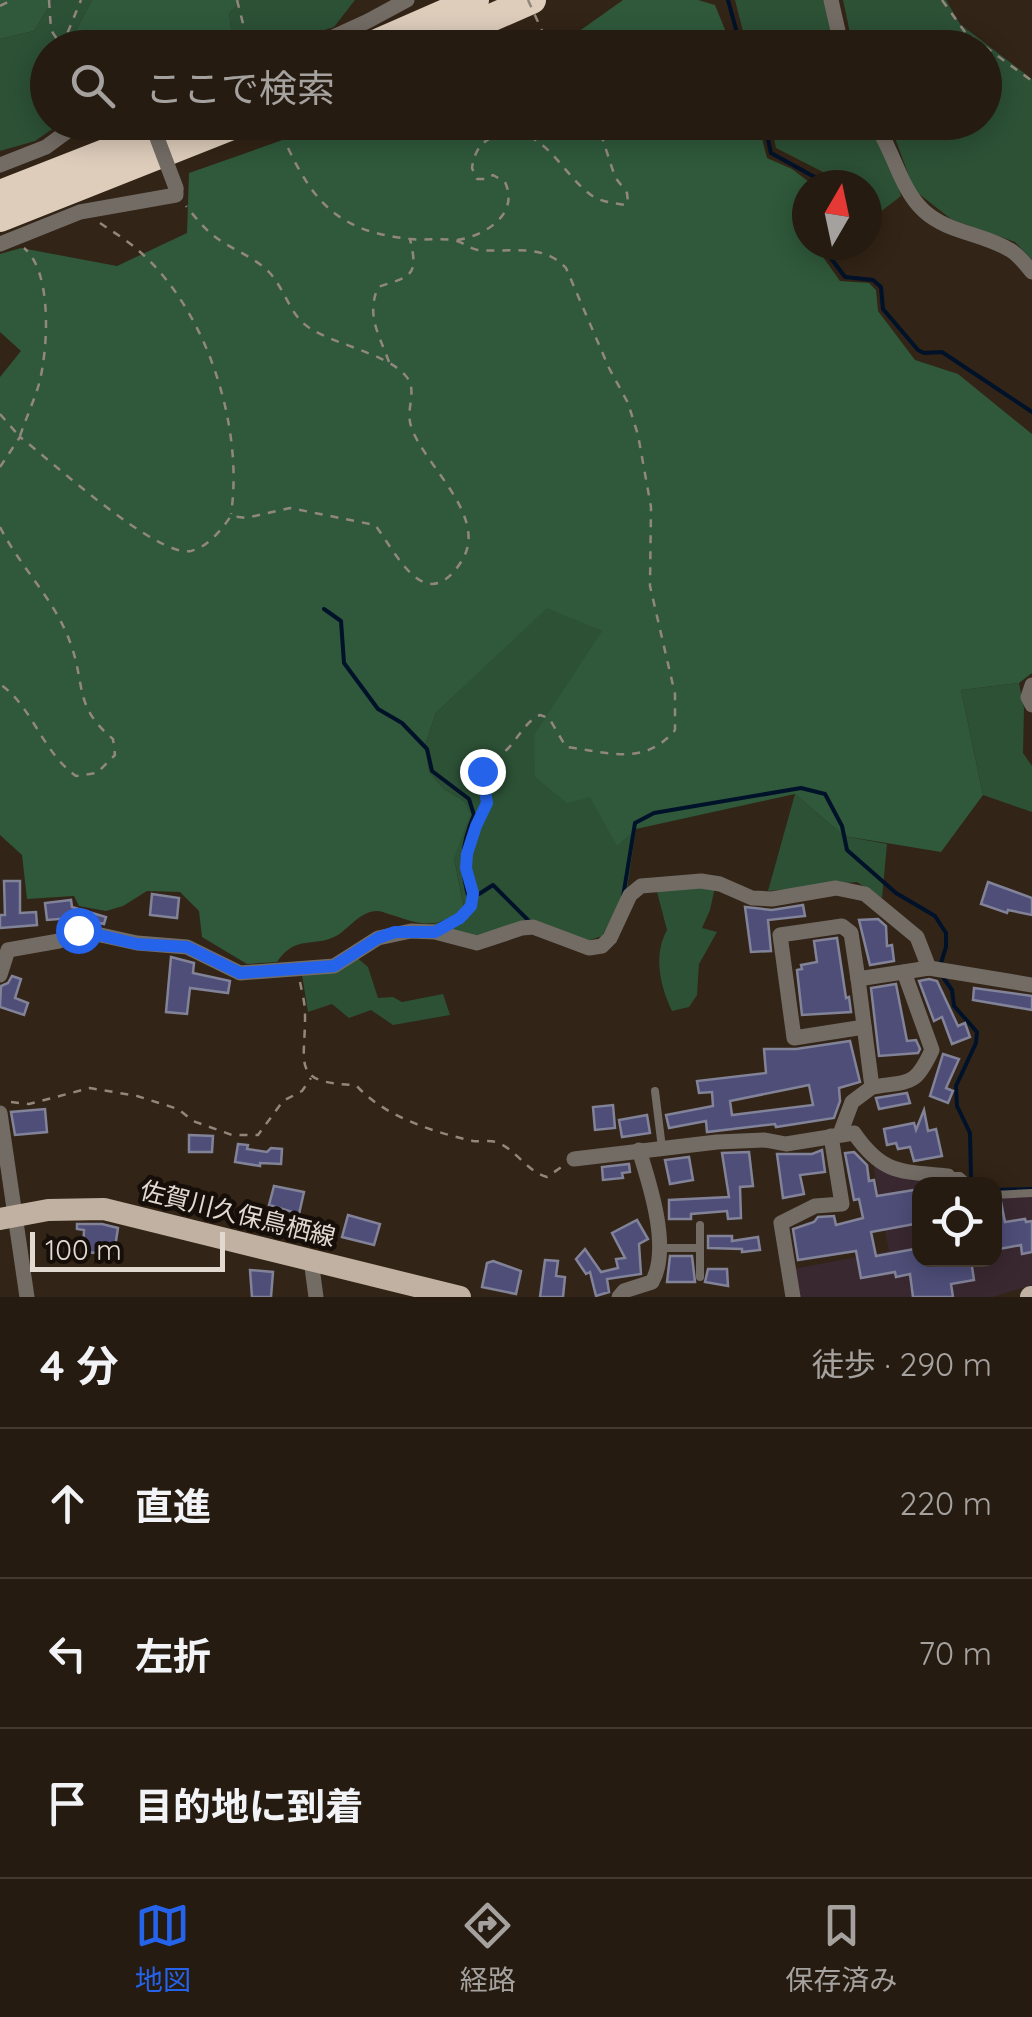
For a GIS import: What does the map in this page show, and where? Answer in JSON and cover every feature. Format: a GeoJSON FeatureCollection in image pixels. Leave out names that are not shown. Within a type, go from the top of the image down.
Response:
{"type":"FeatureCollection","features":[{"type":"Feature","properties":{"kind":"highway"},"geometry":{"type":"LineString","coordinates":[[406,30],[475,0]]}},
{"type":"Feature","properties":{"kind":"highway"},"geometry":{"type":"LineString","coordinates":[[462,30],[530,0]]}},
{"type":"Feature","properties":{"kind":"highway"},"geometry":{"type":"LineString","coordinates":[[0,194],[138,140]]}},
{"type":"Feature","properties":{"kind":"highway"},"geometry":{"type":"LineString","coordinates":[[5,234],[204,140]]}},
{"type":"Feature","properties":{"kind":"main road","name":"佐賀川久保鳥栖線"},"geometry":{"type":"LineString","coordinates":[[7,1217],[48,1210],[104,1209],[460,1297]]}},
{"type":"Feature","properties":{"kind":"street"},"geometry":{"type":"LineString","coordinates":[[350,30],[407,0]]}},
{"type":"Feature","properties":{"kind":"street"},"geometry":{"type":"LineString","coordinates":[[831,0],[838,30]]}},
{"type":"Feature","properties":{"kind":"street"},"geometry":{"type":"LineString","coordinates":[[0,164],[56,140]]}},
{"type":"Feature","properties":{"kind":"street"},"geometry":{"type":"LineString","coordinates":[[5,234],[80,212],[176,191],[157,140]]}},
{"type":"Feature","properties":{"kind":"street"},"geometry":{"type":"LineString","coordinates":[[884,140],[900,167],[906,191],[926,212],[943,224],[1015,252],[1032,272]]}},
{"type":"Feature","properties":{"kind":"street"},"geometry":{"type":"LineString","coordinates":[[1032,685],[1028,697],[1032,705]]}},
{"type":"Feature","properties":{"kind":"street"},"geometry":{"type":"LineString","coordinates":[[0,975],[8,950],[59,941],[78,930],[137,944],[187,947],[240,973],[334,966],[378,938],[395,932],[435,932],[478,944],[533,927],[589,948],[602,946],[610,938],[630,894],[640,886],[701,881],[720,884],[752,898],[772,899],[836,888],[865,894],[918,937],[929,968]]}},
{"type":"Feature","properties":{"kind":"street"},"geometry":{"type":"LineString","coordinates":[[864,1027],[794,1038],[780,936],[842,926],[851,933],[858,979],[872,1088]]}},
{"type":"Feature","properties":{"kind":"street"},"geometry":{"type":"LineString","coordinates":[[858,979],[929,968],[1032,985]]}},
{"type":"Feature","properties":{"kind":"street"},"geometry":{"type":"LineString","coordinates":[[793,1297],[781,1223],[815,1206],[842,1204],[836,1135],[852,1102],[872,1088],[913,1080],[921,1074],[932,1050],[904,972]]}},
{"type":"Feature","properties":{"kind":"street"},"geometry":{"type":"LineString","coordinates":[[0,1113],[7,1217],[27,1297]]}},
{"type":"Feature","properties":{"kind":"street"},"geometry":{"type":"LineString","coordinates":[[574,1159],[765,1140],[786,1144],[854,1133],[868,1154],[886,1166],[948,1176]]}},
{"type":"Feature","properties":{"kind":"street"},"geometry":{"type":"LineString","coordinates":[[619,1297],[624,1291],[652,1282],[661,1248],[650,1186],[638,1150]]}},
{"type":"Feature","properties":{"kind":"street"},"geometry":{"type":"LineString","coordinates":[[311,1260],[316,1297]]}},
{"type":"Feature","properties":{"kind":"lane"},"geometry":{"type":"LineString","coordinates":[[655,1091],[662,1148]]}},
{"type":"Feature","properties":{"kind":"lane"},"geometry":{"type":"LineString","coordinates":[[948,1176],[961,1177]]}},
{"type":"Feature","properties":{"kind":"lane"},"geometry":{"type":"LineString","coordinates":[[1002,1195],[1032,1193]]}},
{"type":"Feature","properties":{"kind":"lane"},"geometry":{"type":"LineString","coordinates":[[700,1225],[700,1278]]}},
{"type":"Feature","properties":{"kind":"lane"},"geometry":{"type":"LineString","coordinates":[[661,1248],[698,1248]]}},
{"type":"Feature","properties":{"kind":"path"},"geometry":{"type":"LineString","coordinates":[[0,6],[12,0]]}},
{"type":"Feature","properties":{"kind":"path"},"geometry":{"type":"LineString","coordinates":[[49,0],[51,30]]}},
{"type":"Feature","properties":{"kind":"path"},"geometry":{"type":"LineString","coordinates":[[69,30],[81,0]]}},
{"type":"Feature","properties":{"kind":"path"},"geometry":{"type":"LineString","coordinates":[[237,0],[245,30]]}},
{"type":"Feature","properties":{"kind":"path"},"geometry":{"type":"LineString","coordinates":[[530,0],[543,30]]}},
{"type":"Feature","properties":{"kind":"path"},"geometry":{"type":"LineString","coordinates":[[942,0],[964,30]]}},
{"type":"Feature","properties":{"kind":"path"},"geometry":{"type":"LineString","coordinates":[[1002,59],[1032,81]]}},
{"type":"Feature","properties":{"kind":"path"},"geometry":{"type":"LineString","coordinates":[[288,148],[304,181],[322,204],[344,222],[368,232],[410,239],[456,240],[483,234],[502,217],[510,191],[498,176],[477,179],[472,168],[480,145],[488,140]]}},
{"type":"Feature","properties":{"kind":"path"},"geometry":{"type":"LineString","coordinates":[[538,140],[598,200],[624,205],[628,193],[615,177],[603,140]]}},
{"type":"Feature","properties":{"kind":"path"},"geometry":{"type":"LineString","coordinates":[[176,191],[207,231],[268,271],[303,323],[390,363],[407,376],[413,393],[408,414],[411,429],[463,513],[467,546],[460,563],[443,580],[432,584],[410,575],[374,525],[290,508],[246,518],[231,516]]}},
{"type":"Feature","properties":{"kind":"path"},"geometry":{"type":"LineString","coordinates":[[0,414],[20,437],[97,500],[149,536],[178,550],[202,546],[231,516],[236,462],[204,340],[163,277],[139,251],[80,212]]}},
{"type":"Feature","properties":{"kind":"path"},"geometry":{"type":"LineString","coordinates":[[0,467],[20,437],[40,381],[46,314],[36,261],[5,234]]}},
{"type":"Feature","properties":{"kind":"path"},"geometry":{"type":"LineString","coordinates":[[390,363],[372,317],[371,303],[378,287],[406,279],[412,272],[415,261],[410,239]]}},
{"type":"Feature","properties":{"kind":"path"},"geometry":{"type":"LineString","coordinates":[[435,932],[460,918],[471,906],[467,854],[487,803],[482,771],[531,719],[540,715],[549,718],[566,748],[631,755],[649,752],[665,742],[675,730],[676,711],[676,694],[650,586],[651,507],[638,435],[628,403],[566,268],[542,252],[513,248],[476,250],[456,240]]}},
{"type":"Feature","properties":{"kind":"path"},"geometry":{"type":"LineString","coordinates":[[0,527],[63,628],[88,712],[93,722],[113,739],[115,755],[97,772],[76,776],[65,768],[34,727],[24,707],[0,684]]}},
{"type":"Feature","properties":{"kind":"path"},"geometry":{"type":"LineString","coordinates":[[298,970],[306,1011],[302,1059],[311,1077],[325,1084],[356,1085],[370,1102],[438,1132],[478,1142],[497,1142],[534,1173],[547,1176],[574,1159]]}},
{"type":"Feature","properties":{"kind":"path"},"geometry":{"type":"LineString","coordinates":[[0,1101],[30,1104],[90,1088],[178,1109],[193,1122],[232,1134],[258,1135],[283,1101],[302,1091],[311,1077]]}},
{"type":"Feature","properties":{"kind":"shaded area"},"geometry":{"type":"Polygon","coordinates":[[[873,1163],[897,1175],[918,1177],[912,1177],[912,1267],[1002,1267],[1002,1196],[1032,1197],[1032,1285],[993,1297],[798,1297],[793,1269],[889,1251],[873,1163]]]}},
{"type":"Feature","properties":{"kind":"green space"},"geometry":{"type":"Polygon","coordinates":[[[0,0],[53,0],[35,30],[0,39],[0,0]]]}},
{"type":"Feature","properties":{"kind":"green space"},"geometry":{"type":"Polygon","coordinates":[[[53,0],[92,0],[76,30],[35,30],[53,0]]]}},
{"type":"Feature","properties":{"kind":"green space"},"geometry":{"type":"Polygon","coordinates":[[[92,0],[242,0],[229,14],[231,30],[76,30],[92,0]]]}},
{"type":"Feature","properties":{"kind":"green space"},"geometry":{"type":"Polygon","coordinates":[[[242,0],[355,0],[334,27],[325,30],[231,30],[229,14],[242,0]]]}},
{"type":"Feature","properties":{"kind":"green space"},"geometry":{"type":"Polygon","coordinates":[[[623,0],[698,0],[715,5],[725,30],[581,30],[623,0]]]}},
{"type":"Feature","properties":{"kind":"green space"},"geometry":{"type":"Polygon","coordinates":[[[735,0],[826,0],[832,30],[743,30],[735,0]]]}},
{"type":"Feature","properties":{"kind":"green space"},"geometry":{"type":"Polygon","coordinates":[[[843,0],[946,0],[968,30],[849,30],[843,0]]]}},
{"type":"Feature","properties":{"kind":"green space"},"geometry":{"type":"Polygon","coordinates":[[[30,32],[30,140],[36,140],[0,151],[0,39],[30,32]]]}},
{"type":"Feature","properties":{"kind":"green space"},"geometry":{"type":"Polygon","coordinates":[[[1002,56],[1032,79],[1032,260],[1015,242],[951,219],[914,190],[896,140],[1002,140],[1002,56]]]}},
{"type":"Feature","properties":{"kind":"green space"},"geometry":{"type":"Polygon","coordinates":[[[283,140],[762,140],[767,158],[793,170],[792,260],[825,260],[840,281],[869,283],[876,290],[878,311],[915,360],[958,374],[1032,434],[1032,673],[1019,683],[961,690],[983,795],[941,852],[844,836],[795,794],[636,829],[617,846],[590,797],[567,803],[535,777],[534,735],[602,631],[547,608],[436,713],[425,745],[429,772],[444,789],[464,801],[470,814],[454,858],[464,908],[454,915],[430,924],[371,912],[329,939],[298,944],[277,962],[247,964],[202,937],[199,911],[180,892],[147,891],[106,911],[79,906],[74,896],[27,899],[22,855],[0,835],[0,377],[21,351],[0,332],[0,254],[21,248],[117,266],[187,233],[189,173],[283,140]]]}},
{"type":"Feature","properties":{"kind":"green space"},"geometry":{"type":"Polygon","coordinates":[[[774,140],[880,140],[887,149],[901,196],[882,211],[882,170],[819,170],[776,148],[774,140]]]}},
{"type":"Feature","properties":{"kind":"green space"},"geometry":{"type":"Polygon","coordinates":[[[547,607],[602,630],[590,797],[636,829],[627,889],[602,936],[587,941],[528,919],[483,938],[425,926],[447,920],[464,907],[454,858],[464,801],[444,789],[429,772],[425,745],[436,713],[547,607]]]}},
{"type":"Feature","properties":{"kind":"green space"},"geometry":{"type":"Polygon","coordinates":[[[1019,683],[1024,708],[1023,753],[1032,766],[1032,812],[983,795],[961,690],[1019,683]]]}},
{"type":"Feature","properties":{"kind":"green space"},"geometry":{"type":"Polygon","coordinates":[[[795,794],[844,836],[887,844],[882,898],[857,882],[768,891],[795,794]]]}},
{"type":"Feature","properties":{"kind":"green space"},"geometry":{"type":"Polygon","coordinates":[[[715,887],[702,928],[717,932],[699,964],[697,995],[689,1007],[672,1011],[660,970],[660,950],[667,930],[656,888],[715,887]]]}},
{"type":"Feature","properties":{"kind":"green space"},"geometry":{"type":"Polygon","coordinates":[[[355,956],[368,967],[378,998],[393,997],[402,1002],[443,994],[450,1015],[393,1025],[371,1010],[349,1018],[332,1004],[308,1012],[302,975],[355,956]]]}},
{"type":"Feature","properties":{"kind":"building"},"geometry":{"type":"Polygon","coordinates":[[[4,881],[20,881],[20,913],[36,912],[37,925],[0,928],[0,915],[5,915],[4,881]]]}},
{"type":"Feature","properties":{"kind":"building"},"geometry":{"type":"Polygon","coordinates":[[[988,882],[1032,898],[1032,915],[1008,910],[1007,913],[981,904],[988,882]]]}},
{"type":"Feature","properties":{"kind":"building"},"geometry":{"type":"Polygon","coordinates":[[[152,894],[179,898],[177,918],[150,915],[152,894]]]}},
{"type":"Feature","properties":{"kind":"building"},"geometry":{"type":"Polygon","coordinates":[[[71,900],[72,907],[106,917],[104,924],[84,917],[47,920],[45,903],[71,900]]]}},
{"type":"Feature","properties":{"kind":"building"},"geometry":{"type":"Polygon","coordinates":[[[803,905],[805,916],[768,920],[771,951],[751,952],[745,907],[772,910],[803,905]]]}},
{"type":"Feature","properties":{"kind":"building"},"geometry":{"type":"Polygon","coordinates":[[[878,919],[886,926],[887,946],[892,945],[894,961],[870,965],[859,920],[878,919]]]}},
{"type":"Feature","properties":{"kind":"building"},"geometry":{"type":"Polygon","coordinates":[[[837,938],[851,1012],[802,1015],[797,970],[802,969],[801,965],[817,962],[814,941],[837,938]]]}},
{"type":"Feature","properties":{"kind":"building"},"geometry":{"type":"Polygon","coordinates":[[[171,957],[194,963],[193,973],[230,981],[228,993],[190,988],[187,1014],[166,1012],[171,957]]]}},
{"type":"Feature","properties":{"kind":"building"},"geometry":{"type":"Polygon","coordinates":[[[12,976],[21,979],[15,998],[28,1003],[24,1015],[0,1007],[1,986],[12,976]]]}},
{"type":"Feature","properties":{"kind":"building"},"geometry":{"type":"Polygon","coordinates":[[[919,981],[937,981],[958,1026],[965,1023],[970,1037],[952,1044],[942,1017],[934,1021],[919,981]]]}},
{"type":"Feature","properties":{"kind":"building"},"geometry":{"type":"Polygon","coordinates":[[[896,984],[907,1041],[916,1040],[920,1049],[918,1053],[879,1056],[871,988],[896,984]]]}},
{"type":"Feature","properties":{"kind":"building"},"geometry":{"type":"Polygon","coordinates":[[[974,988],[1032,996],[1032,1010],[973,1000],[974,988]]]}},
{"type":"Feature","properties":{"kind":"building"},"geometry":{"type":"Polygon","coordinates":[[[850,1041],[860,1082],[839,1088],[840,1101],[834,1118],[707,1132],[706,1121],[669,1128],[666,1115],[713,1106],[712,1092],[699,1093],[697,1081],[766,1073],[764,1049],[850,1041]],[[809,1085],[730,1101],[732,1115],[813,1105],[809,1085]]]}},
{"type":"Feature","properties":{"kind":"building"},"geometry":{"type":"Polygon","coordinates":[[[943,1054],[959,1059],[946,1088],[953,1091],[948,1103],[930,1096],[943,1054]]]}},
{"type":"Feature","properties":{"kind":"building"},"geometry":{"type":"Polygon","coordinates":[[[907,1093],[910,1103],[879,1109],[876,1098],[907,1093]]]}},
{"type":"Feature","properties":{"kind":"building"},"geometry":{"type":"Polygon","coordinates":[[[613,1105],[615,1128],[595,1130],[593,1107],[613,1105]]]}},
{"type":"Feature","properties":{"kind":"building"},"geometry":{"type":"Polygon","coordinates":[[[45,1109],[47,1132],[15,1135],[11,1112],[45,1109]]]}},
{"type":"Feature","properties":{"kind":"building"},"geometry":{"type":"Polygon","coordinates":[[[924,1110],[928,1131],[936,1129],[942,1156],[914,1161],[910,1147],[898,1149],[896,1143],[887,1145],[884,1129],[914,1123],[916,1130],[924,1110]]]}},
{"type":"Feature","properties":{"kind":"building"},"geometry":{"type":"Polygon","coordinates":[[[647,1115],[650,1133],[622,1137],[619,1120],[647,1115]]]}},
{"type":"Feature","properties":{"kind":"building"},"geometry":{"type":"Polygon","coordinates":[[[189,1135],[213,1136],[212,1152],[189,1152],[189,1135]]]}},
{"type":"Feature","properties":{"kind":"building"},"geometry":{"type":"Polygon","coordinates":[[[238,1144],[267,1152],[271,1148],[282,1149],[281,1164],[235,1162],[238,1144]]]}},
{"type":"Feature","properties":{"kind":"building"},"geometry":{"type":"Polygon","coordinates":[[[822,1150],[825,1172],[800,1175],[804,1194],[783,1198],[777,1154],[812,1154],[822,1150]]]}},
{"type":"Feature","properties":{"kind":"building"},"geometry":{"type":"Polygon","coordinates":[[[749,1152],[753,1186],[740,1187],[741,1218],[728,1219],[727,1211],[691,1214],[691,1219],[669,1219],[669,1200],[729,1197],[722,1153],[749,1152]]]}},
{"type":"Feature","properties":{"kind":"building"},"geometry":{"type":"Polygon","coordinates":[[[854,1152],[867,1165],[869,1181],[874,1180],[877,1196],[912,1190],[912,1224],[871,1232],[876,1256],[912,1249],[912,1267],[972,1267],[974,1280],[951,1284],[953,1297],[913,1297],[910,1274],[896,1277],[895,1272],[861,1278],[856,1251],[798,1260],[793,1229],[818,1217],[834,1216],[836,1225],[863,1218],[859,1199],[854,1200],[845,1153],[854,1152]]]}},
{"type":"Feature","properties":{"kind":"building"},"geometry":{"type":"Polygon","coordinates":[[[689,1157],[693,1180],[670,1184],[665,1160],[689,1157]]]}},
{"type":"Feature","properties":{"kind":"building"},"geometry":{"type":"Polygon","coordinates":[[[629,1164],[630,1172],[622,1173],[623,1178],[603,1180],[602,1167],[629,1164]]]}},
{"type":"Feature","properties":{"kind":"building"},"geometry":{"type":"Polygon","coordinates":[[[274,1186],[304,1192],[299,1214],[269,1205],[274,1186]]]}},
{"type":"Feature","properties":{"kind":"building"},"geometry":{"type":"Polygon","coordinates":[[[1002,1207],[1005,1222],[1032,1221],[1032,1252],[1022,1254],[1021,1245],[1002,1249],[1002,1207]]]}},
{"type":"Feature","properties":{"kind":"building"},"geometry":{"type":"Polygon","coordinates":[[[348,1215],[380,1224],[374,1245],[342,1237],[348,1215]]]}},
{"type":"Feature","properties":{"kind":"building"},"geometry":{"type":"Polygon","coordinates":[[[637,1220],[648,1239],[639,1244],[641,1274],[607,1279],[609,1292],[596,1296],[590,1272],[586,1274],[576,1259],[585,1249],[601,1272],[618,1268],[616,1259],[625,1258],[612,1233],[637,1220]]]}},
{"type":"Feature","properties":{"kind":"building"},"geometry":{"type":"Polygon","coordinates":[[[77,1224],[118,1228],[114,1254],[83,1252],[84,1230],[77,1229],[77,1224]]]}},
{"type":"Feature","properties":{"kind":"building"},"geometry":{"type":"Polygon","coordinates":[[[708,1236],[732,1236],[732,1241],[758,1237],[760,1250],[708,1248],[708,1236]]]}},
{"type":"Feature","properties":{"kind":"building"},"geometry":{"type":"Polygon","coordinates":[[[670,1256],[692,1256],[695,1282],[667,1282],[670,1256]]]}},
{"type":"Feature","properties":{"kind":"building"},"geometry":{"type":"Polygon","coordinates":[[[545,1260],[558,1261],[556,1276],[565,1277],[563,1297],[540,1297],[545,1260]]]}},
{"type":"Feature","properties":{"kind":"building"},"geometry":{"type":"Polygon","coordinates":[[[493,1261],[521,1271],[516,1294],[482,1287],[487,1263],[493,1261]]]}},
{"type":"Feature","properties":{"kind":"building"},"geometry":{"type":"Polygon","coordinates":[[[708,1269],[727,1269],[728,1286],[705,1282],[708,1269]]]}},
{"type":"Feature","properties":{"kind":"building"},"geometry":{"type":"Polygon","coordinates":[[[250,1270],[273,1272],[271,1297],[252,1297],[250,1270]]]}},
{"type":"Feature","properties":{"kind":"waterway"},"geometry":{"type":"LineString","coordinates":[[728,0],[736,30]]}},
{"type":"Feature","properties":{"kind":"waterway"},"geometry":{"type":"LineString","coordinates":[[768,140],[771,153],[802,170]]}},
{"type":"Feature","properties":{"kind":"waterway"},"geometry":{"type":"LineString","coordinates":[[832,260],[845,277],[873,280],[881,287],[883,309],[918,350],[942,352],[1032,412]]}},
{"type":"Feature","properties":{"kind":"waterway"},"geometry":{"type":"LineString","coordinates":[[324,609],[341,621],[344,663],[378,709],[402,723],[427,749],[432,771],[469,799],[474,815],[466,836],[463,866],[469,899]]}},
{"type":"Feature","properties":{"kind":"waterway"},"geometry":{"type":"LineString","coordinates":[[623,897],[635,823],[654,813],[801,788],[825,794],[842,826],[847,850],[896,893],[935,916],[946,933],[940,966]]}},
{"type":"Feature","properties":{"kind":"waterway"},"geometry":{"type":"LineString","coordinates":[[479,894],[493,885],[531,923]]}},
{"type":"Feature","properties":{"kind":"waterway"},"geometry":{"type":"LineString","coordinates":[[943,977],[952,990],[954,1006],[977,1032],[976,1043],[956,1086],[957,1106],[970,1133],[971,1177]]}},
{"type":"Feature","properties":{"kind":"waterway"},"geometry":{"type":"LineString","coordinates":[[1002,1190],[1032,1189]]}},
{"type":"Feature","properties":{"kind":"route"},"geometry":{"type":"LineString","coordinates":[[78,930],[137,944],[187,947],[240,973],[334,966],[378,938],[395,932],[435,932],[460,918],[471,906],[467,854],[487,803],[482,771]]}}]}
